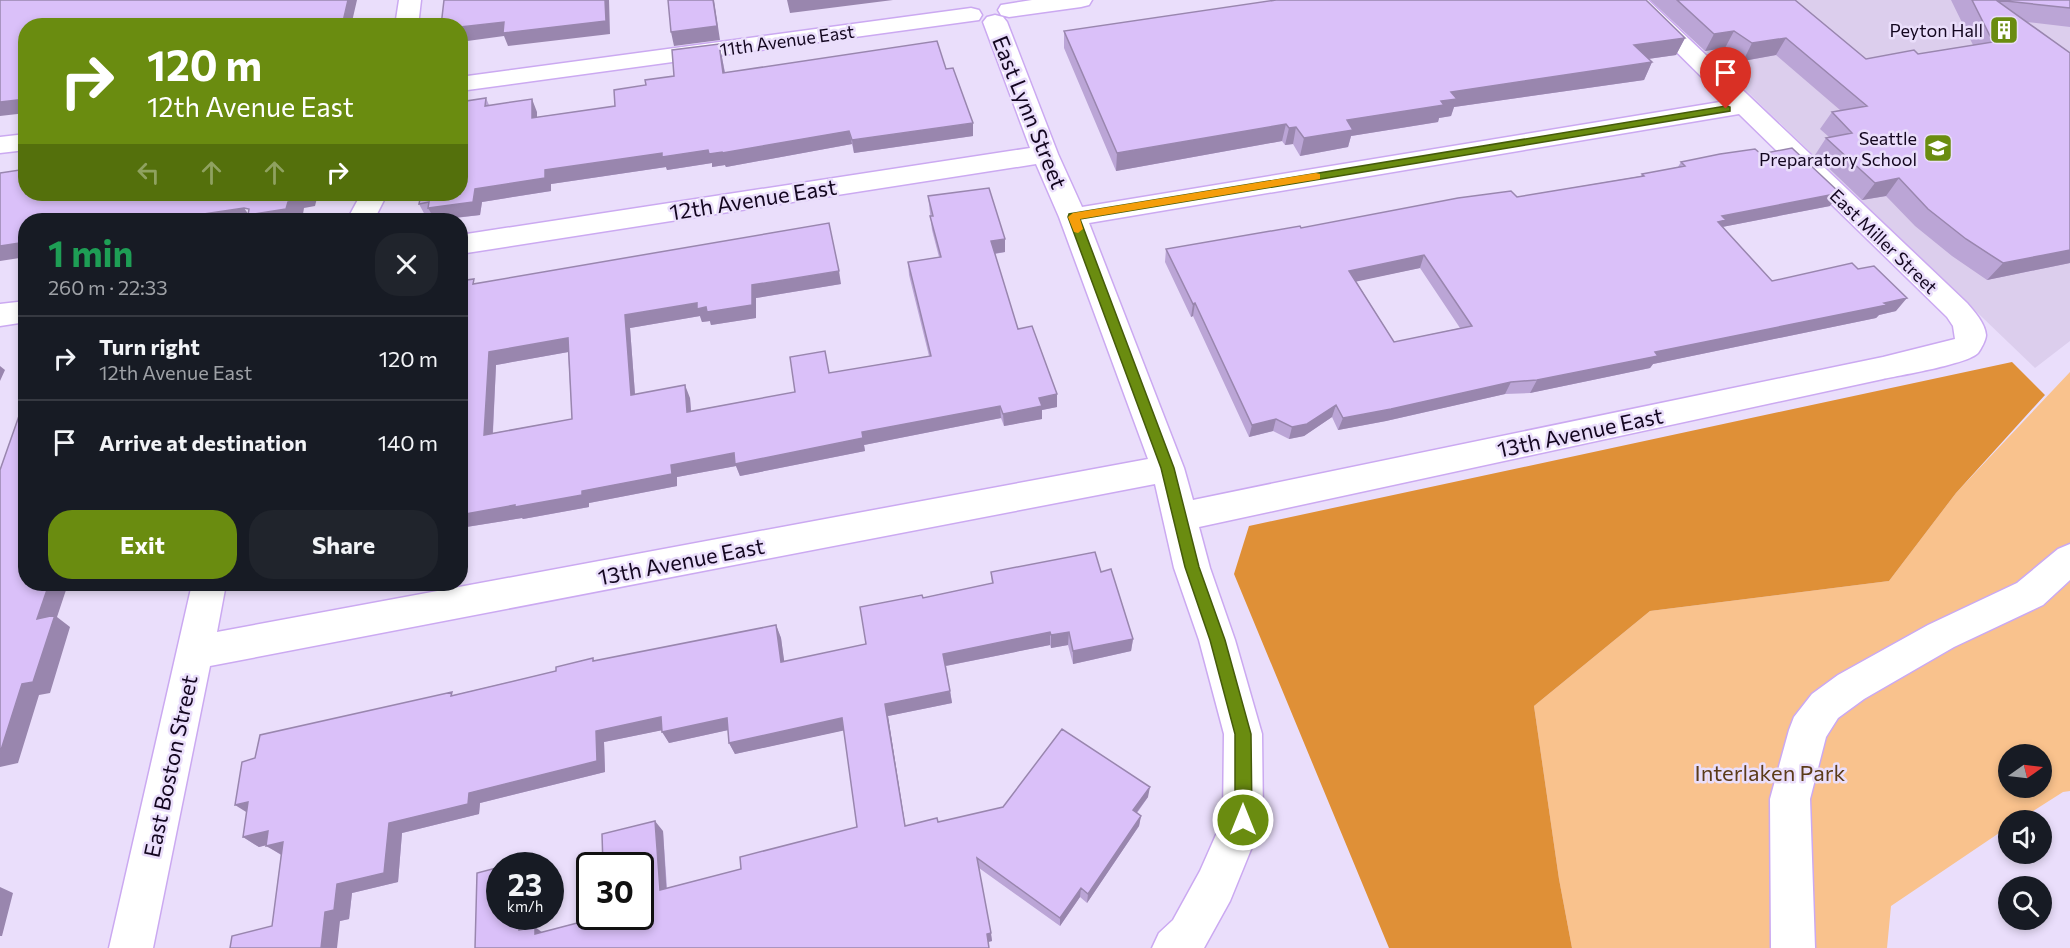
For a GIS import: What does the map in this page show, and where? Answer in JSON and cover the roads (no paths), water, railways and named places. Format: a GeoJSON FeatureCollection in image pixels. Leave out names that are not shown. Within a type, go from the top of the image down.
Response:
{"type":"FeatureCollection","features":[{"type":"Feature","properties":{"kind":"street"},"geometry":{"type":"LineString","coordinates":[[407,18],[410,0]]}},
{"type":"Feature","properties":{"kind":"street","name":"11th Avenue East"},"geometry":{"type":"LineString","coordinates":[[468,83],[989,10],[1082,0]]}},
{"type":"Feature","properties":{"kind":"street","name":"East Miller Street"},"geometry":{"type":"LineString","coordinates":[[1635,0],[1957,310],[1967,322],[1971,336]]}},
{"type":"Feature","properties":{"kind":"street","name":"East Lynn Street"},"geometry":{"type":"LineString","coordinates":[[989,10],[1045,154],[1073,217],[1168,468],[1192,567],[1217,640],[1243,734],[1243,820],[1215,886],[1188,935],[1174,948]]}},
{"type":"Feature","properties":{"kind":"street"},"geometry":{"type":"LineString","coordinates":[[1073,217],[1744,106]]}},
{"type":"Feature","properties":{"kind":"street"},"geometry":{"type":"LineString","coordinates":[[0,145],[18,143]]}},
{"type":"Feature","properties":{"kind":"street","name":"12th Avenue East"},"geometry":{"type":"LineString","coordinates":[[468,244],[1045,154]]}},
{"type":"Feature","properties":{"kind":"street"},"geometry":{"type":"LineString","coordinates":[[0,315],[18,312]]}},
{"type":"Feature","properties":{"kind":"street","name":"13th Avenue East"},"geometry":{"type":"LineString","coordinates":[[1180,517],[1952,352],[1967,346],[1971,336]]}},
{"type":"Feature","properties":{"kind":"street","name":"13th Avenue East"},"geometry":{"type":"LineString","coordinates":[[194,653],[1168,468]]}},
{"type":"Feature","properties":{"kind":"street"},"geometry":{"type":"LineString","coordinates":[[1793,948],[1790,800],[1808,730],[1825,706],[1851,687],[1941,636],[2031,594],[2070,560]]}},
{"type":"Feature","properties":{"kind":"street","name":"East Boston Street"},"geometry":{"type":"LineString","coordinates":[[131,948],[207,591]]}},
{"type":"Feature","properties":{"kind":"place","name":"Peyton Hall"},"geometry":{"type":"Point","coordinates":[2004,30]}},
{"type":"Feature","properties":{"kind":"place","name":"Seattle Preparatory School"},"geometry":{"type":"Point","coordinates":[1938,148]}},
{"type":"Feature","properties":{"kind":"park label","name":"Interlaken Park"},"geometry":{"type":"Point","coordinates":[1770,772]}}]}
